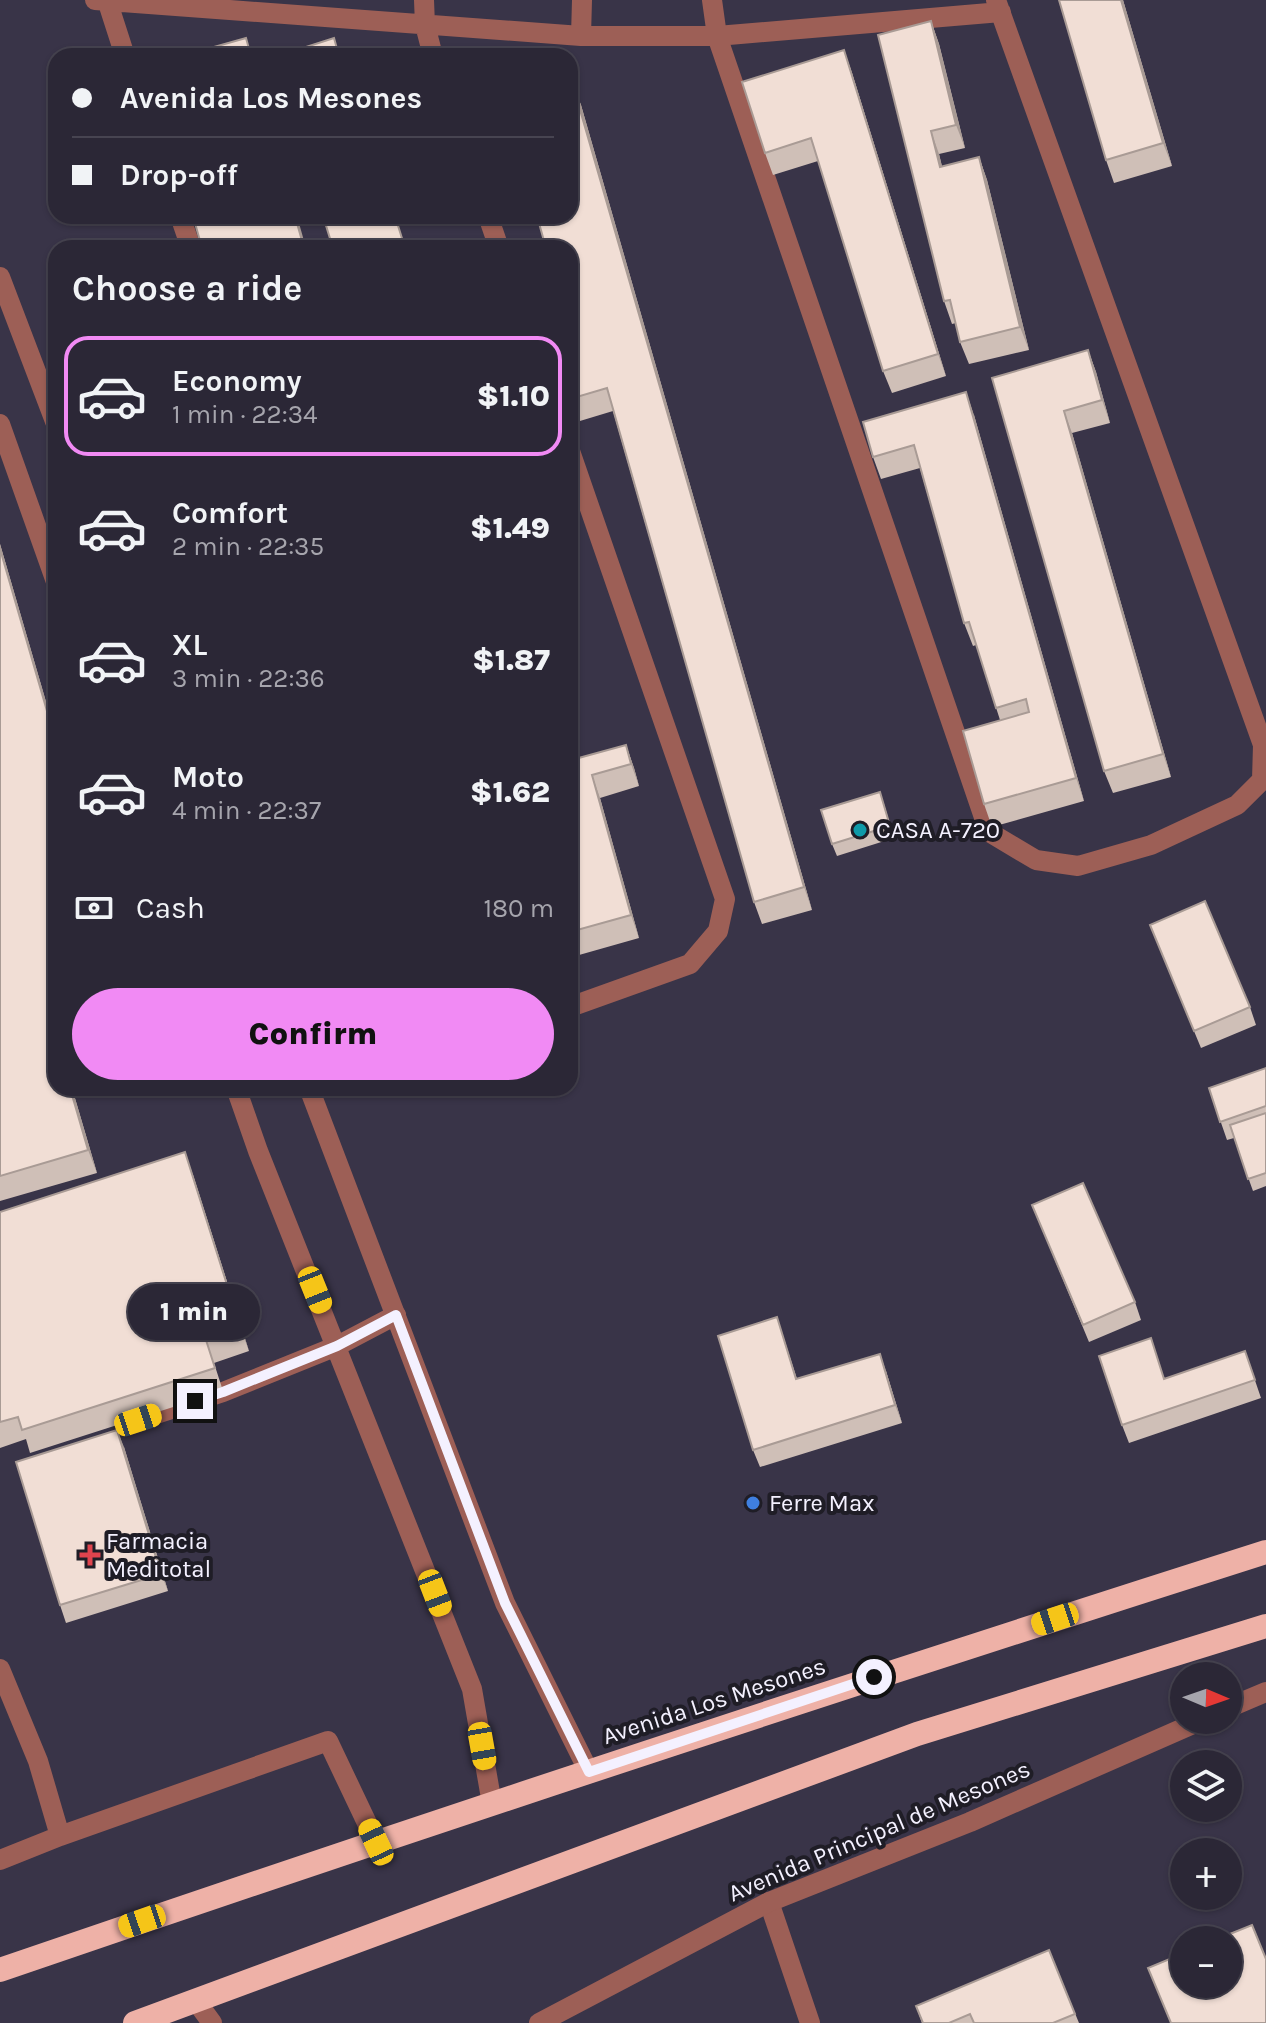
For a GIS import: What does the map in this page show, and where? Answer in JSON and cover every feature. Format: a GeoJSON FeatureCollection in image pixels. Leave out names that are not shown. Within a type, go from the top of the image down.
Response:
{"type":"FeatureCollection","features":[{"type":"Feature","properties":{"kind":"highway","name":"Avenida Los Mesones"},"geometry":{"type":"LineString","coordinates":[[0,1970],[874,1677],[1266,1552]]}},
{"type":"Feature","properties":{"kind":"highway"},"geometry":{"type":"LineString","coordinates":[[135,2023],[917,1734],[1266,1626]]}},
{"type":"Feature","properties":{"kind":"street"},"geometry":{"type":"LineString","coordinates":[[95,0],[581,36],[717,36],[998,6],[1263,745],[1262,780],[1237,805],[1151,845],[1078,866],[1036,860],[989,832],[717,36],[712,0]]}},
{"type":"Feature","properties":{"kind":"street"},"geometry":{"type":"LineString","coordinates":[[107,0],[122,48]]}},
{"type":"Feature","properties":{"kind":"street"},"geometry":{"type":"LineString","coordinates":[[424,0],[425,25],[431,48]]}},
{"type":"Feature","properties":{"kind":"street"},"geometry":{"type":"LineString","coordinates":[[581,36],[582,0]]}},
{"type":"Feature","properties":{"kind":"street"},"geometry":{"type":"LineString","coordinates":[[0,277],[48,403]]}},
{"type":"Feature","properties":{"kind":"street"},"geometry":{"type":"LineString","coordinates":[[0,424],[48,559]]}},
{"type":"Feature","properties":{"kind":"street"},"geometry":{"type":"LineString","coordinates":[[578,474],[725,899],[718,931],[690,964],[578,1004]]}},
{"type":"Feature","properties":{"kind":"street"},"geometry":{"type":"LineString","coordinates":[[239,1096],[472,1689],[492,1804]]}},
{"type":"Feature","properties":{"kind":"street"},"geometry":{"type":"LineString","coordinates":[[312,1096],[505,1603],[589,1772]]}},
{"type":"Feature","properties":{"kind":"street"},"geometry":{"type":"LineString","coordinates":[[138,1420],[223,1392],[337,1346],[396,1315]]}},
{"type":"Feature","properties":{"kind":"street"},"geometry":{"type":"LineString","coordinates":[[0,1669],[38,1761],[60,1836]]}},
{"type":"Feature","properties":{"kind":"street"},"geometry":{"type":"LineString","coordinates":[[1242,1702],[1266,1692]]}},
{"type":"Feature","properties":{"kind":"street","name":"Avenida Principal de Mesones"},"geometry":{"type":"LineString","coordinates":[[539,2023],[769,1902],[970,1822],[1170,1734]]}},
{"type":"Feature","properties":{"kind":"street"},"geometry":{"type":"LineString","coordinates":[[0,1860],[328,1741],[376,1842]]}},
{"type":"Feature","properties":{"kind":"street"},"geometry":{"type":"LineString","coordinates":[[769,1902],[810,2023]]}},
{"type":"Feature","properties":{"kind":"street"},"geometry":{"type":"LineString","coordinates":[[196,2001],[212,2023]]}},
{"type":"Feature","properties":{"kind":"building"},"geometry":{"type":"Polygon","coordinates":[[[1059,0],[1121,0],[1163,143],[1106,160],[1059,0]]]}},
{"type":"Feature","properties":{"kind":"building"},"geometry":{"type":"Polygon","coordinates":[[[931,21],[956,125],[931,131],[940,167],[979,157],[1020,327],[960,342],[950,300],[944,301],[878,35],[931,21]]]}},
{"type":"Feature","properties":{"kind":"building"},"geometry":{"type":"Polygon","coordinates":[[[246,38],[249,48],[210,48],[246,38]]]}},
{"type":"Feature","properties":{"kind":"building"},"geometry":{"type":"Polygon","coordinates":[[[334,38],[337,48],[303,48],[334,38]]]}},
{"type":"Feature","properties":{"kind":"building"},"geometry":{"type":"Polygon","coordinates":[[[844,50],[938,354],[883,371],[811,138],[765,153],[742,82],[844,50]]]}},
{"type":"Feature","properties":{"kind":"building"},"geometry":{"type":"Polygon","coordinates":[[[578,103],[804,887],[754,902],[607,388],[578,397],[578,240],[544,240],[539,224],[578,224],[578,103]]]}},
{"type":"Feature","properties":{"kind":"building"},"geometry":{"type":"Polygon","coordinates":[[[195,224],[297,224],[302,240],[200,240],[195,224]]]}},
{"type":"Feature","properties":{"kind":"building"},"geometry":{"type":"Polygon","coordinates":[[[326,224],[398,224],[402,240],[330,240],[326,224]]]}},
{"type":"Feature","properties":{"kind":"building"},"geometry":{"type":"Polygon","coordinates":[[[1088,350],[1102,400],[1064,411],[1163,754],[1104,771],[992,378],[1088,350]]]}},
{"type":"Feature","properties":{"kind":"building"},"geometry":{"type":"Polygon","coordinates":[[[966,392],[1076,778],[984,804],[963,731],[1029,712],[1026,699],[996,708],[969,622],[964,623],[914,445],[873,457],[863,422],[966,392]]]}},
{"type":"Feature","properties":{"kind":"building"},"geometry":{"type":"Polygon","coordinates":[[[0,549],[48,714],[48,1096],[72,1096],[88,1150],[0,1176],[0,549]]]}},
{"type":"Feature","properties":{"kind":"building"},"geometry":{"type":"Polygon","coordinates":[[[626,745],[631,764],[592,775],[631,915],[578,930],[578,758],[626,745]]]}},
{"type":"Feature","properties":{"kind":"building","name":"CASA A-720"},"geometry":{"type":"Polygon","coordinates":[[[880,792],[890,826],[832,844],[821,810],[880,792]]]}},
{"type":"Feature","properties":{"kind":"building"},"geometry":{"type":"Polygon","coordinates":[[[1205,901],[1250,1007],[1194,1031],[1150,925],[1205,901]]]}},
{"type":"Feature","properties":{"kind":"building"},"geometry":{"type":"Polygon","coordinates":[[[1266,1068],[1266,1106],[1220,1122],[1209,1088],[1266,1068]]]}},
{"type":"Feature","properties":{"kind":"building"},"geometry":{"type":"Polygon","coordinates":[[[1266,1113],[1266,1173],[1248,1179],[1230,1125],[1266,1113]]]}},
{"type":"Feature","properties":{"kind":"building"},"geometry":{"type":"Polygon","coordinates":[[[185,1152],[241,1329],[206,1340],[215,1368],[22,1430],[18,1417],[0,1422],[0,1212],[185,1152]]]}},
{"type":"Feature","properties":{"kind":"building"},"geometry":{"type":"Polygon","coordinates":[[[1083,1183],[1135,1302],[1083,1325],[1032,1205],[1083,1183]]]}},
{"type":"Feature","properties":{"kind":"building"},"geometry":{"type":"Polygon","coordinates":[[[777,1317],[796,1379],[880,1354],[895,1405],[753,1450],[718,1336],[777,1317]]]}},
{"type":"Feature","properties":{"kind":"building"},"geometry":{"type":"Polygon","coordinates":[[[1151,1338],[1164,1379],[1245,1351],[1255,1380],[1122,1425],[1099,1356],[1151,1338]]]}},
{"type":"Feature","properties":{"kind":"building"},"geometry":{"type":"Polygon","coordinates":[[[117,1430],[161,1574],[60,1605],[16,1462],[117,1430]]]}},
{"type":"Feature","properties":{"kind":"building"},"geometry":{"type":"Polygon","coordinates":[[[1252,1925],[1266,1959],[1266,2023],[1171,2023],[1148,1968],[1170,1959],[1170,1998],[1242,1998],[1242,1929],[1252,1925]]]}},
{"type":"Feature","properties":{"kind":"building"},"geometry":{"type":"Polygon","coordinates":[[[1049,1950],[1075,2014],[1053,2023],[974,2023],[970,2014],[949,2023],[923,2023],[916,2006],[1049,1950]]]}},
{"type":"Feature","properties":{"kind":"place","name":"CASA A-720"},"geometry":{"type":"Point","coordinates":[860,830]}},
{"type":"Feature","properties":{"kind":"place","name":"Ferre Max"},"geometry":{"type":"Point","coordinates":[753,1503]}},
{"type":"Feature","properties":{"kind":"place","name":"Farmacia Meditotal"},"geometry":{"type":"Point","coordinates":[90,1555]}},
{"type":"Feature","properties":{"kind":"route"},"geometry":{"type":"LineString","coordinates":[[195,1401],[337,1346],[396,1315],[505,1603],[589,1772],[874,1677]]}}]}
